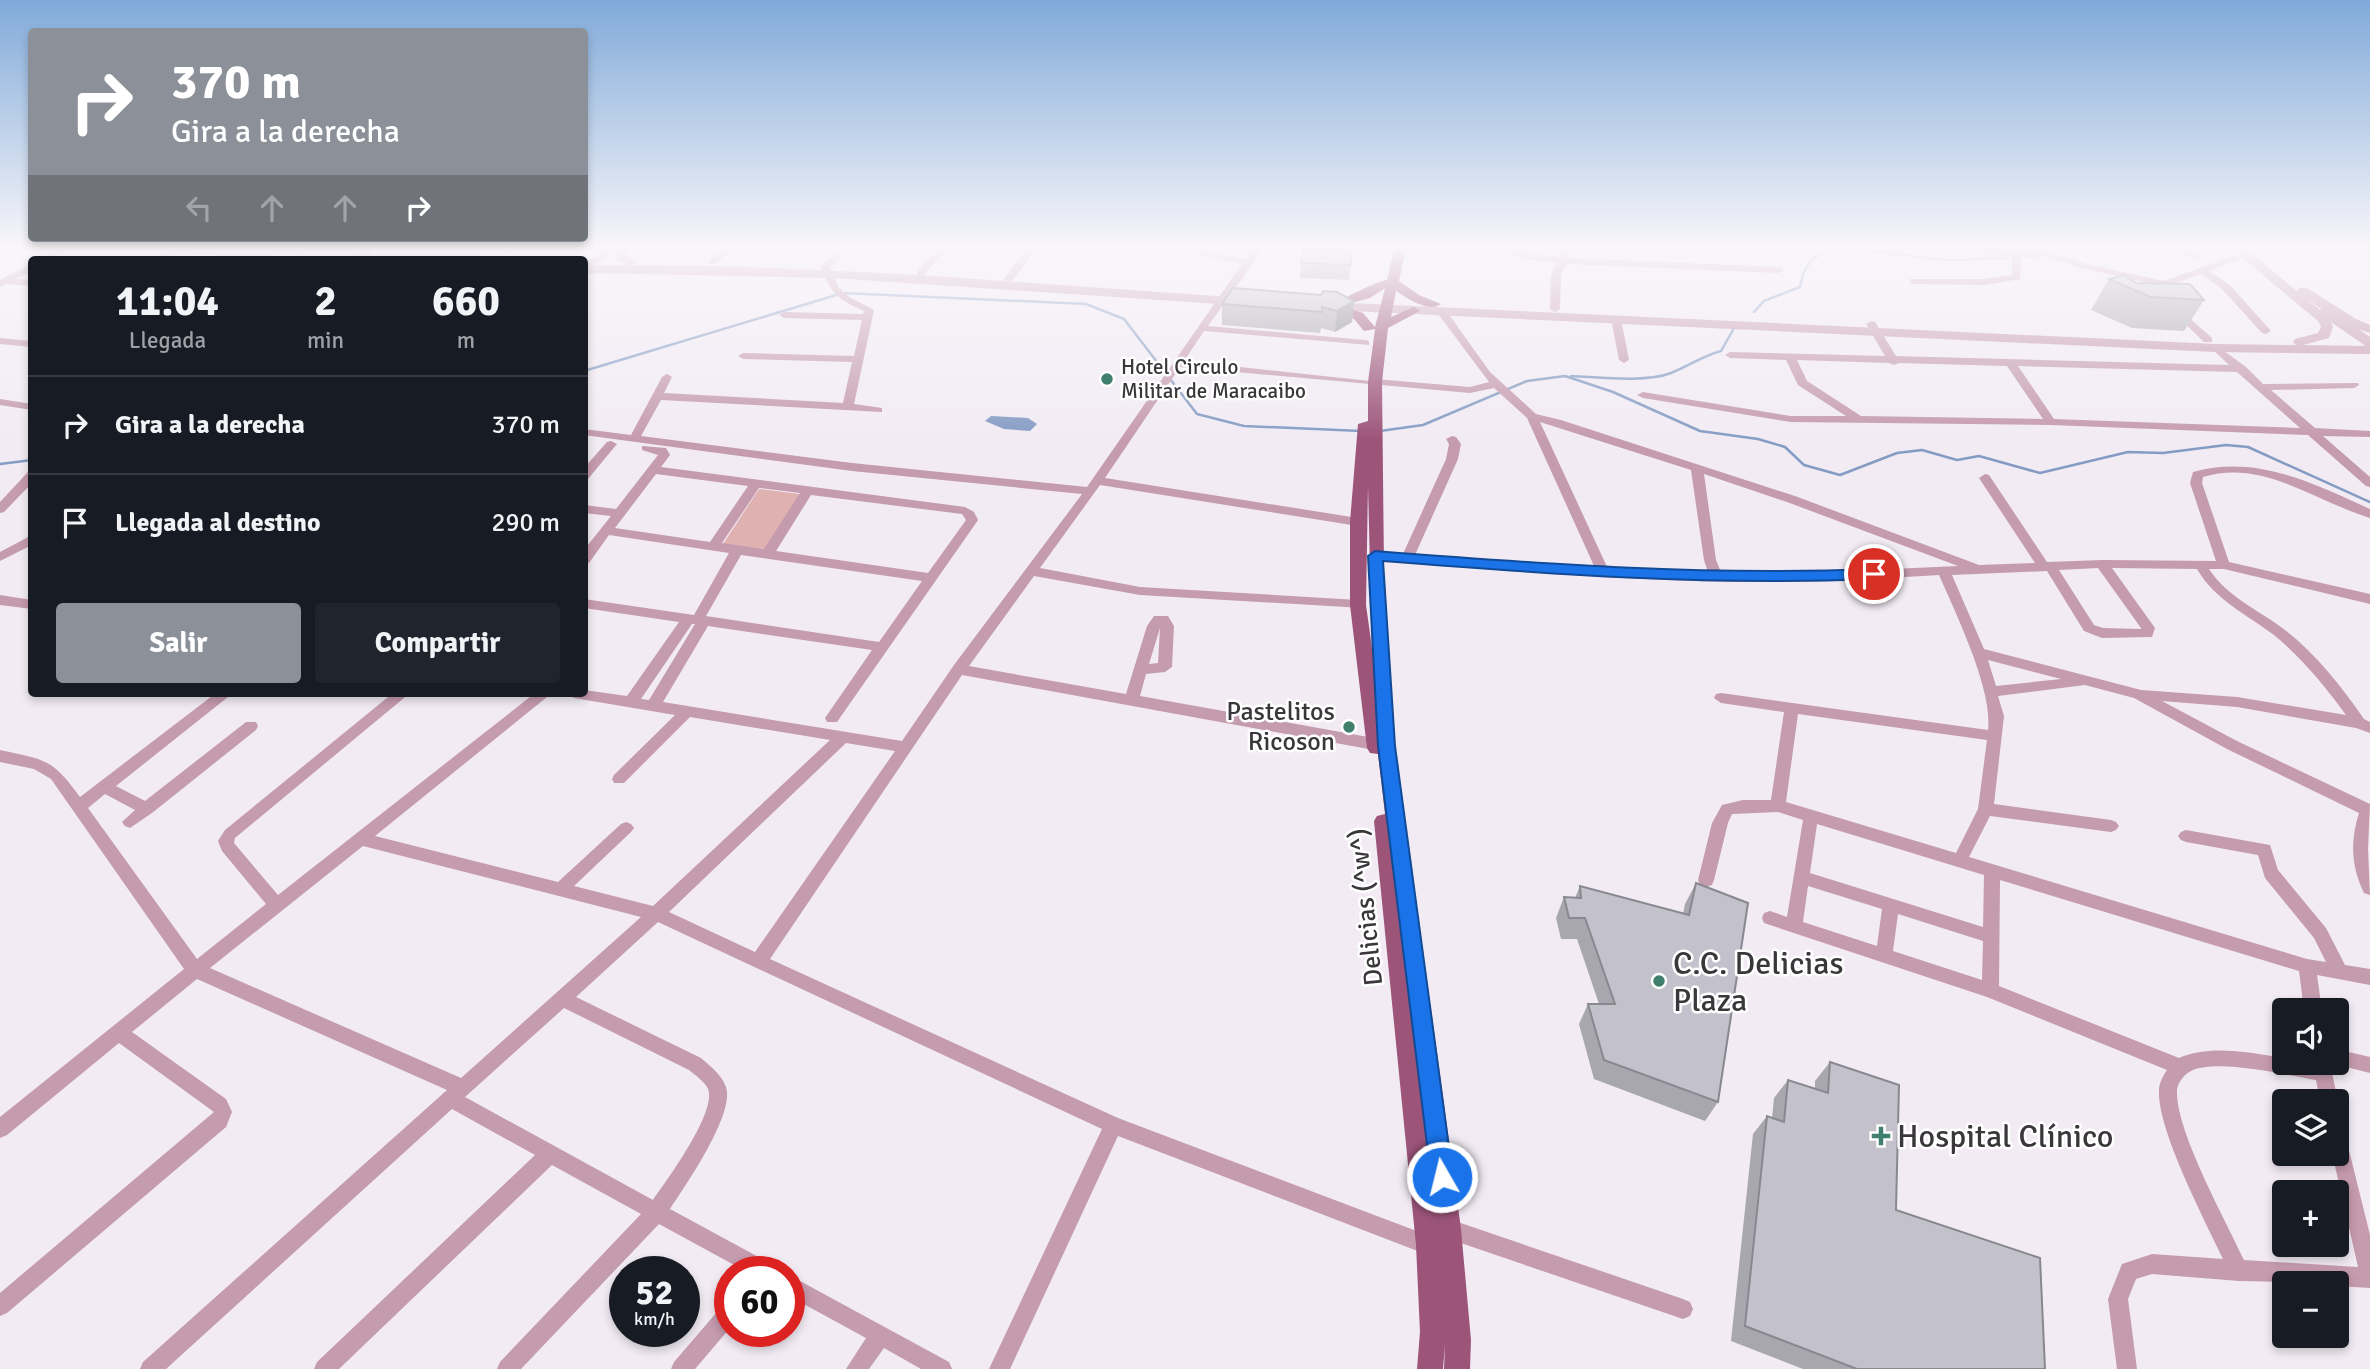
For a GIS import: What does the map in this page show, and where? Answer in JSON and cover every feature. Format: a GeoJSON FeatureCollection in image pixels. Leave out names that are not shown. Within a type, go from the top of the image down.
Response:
{"type":"FeatureCollection","features":[{"type":"Feature","properties":{"kind":"main road"},"geometry":{"type":"LineString","coordinates":[[1350,313],[1364,318],[1375,327]]}},
{"type":"Feature","properties":{"kind":"main road"},"geometry":{"type":"LineString","coordinates":[[1370,432],[1370,382],[1378,313]]}},
{"type":"Feature","properties":{"kind":"main road"},"geometry":{"type":"LineString","coordinates":[[1370,382],[1365,343],[1375,327],[1409,313]]}},
{"type":"Feature","properties":{"kind":"main road","name":"Delicias (^w^)"},"geometry":{"type":"LineString","coordinates":[[1370,432],[1358,522],[1358,606],[1381,745],[1449,1229],[1458,1340],[1457,1369]]}},
{"type":"Feature","properties":{"kind":"main road","name":"Delicias (^w^)"},"geometry":{"type":"LineString","coordinates":[[1370,432],[1381,745],[1429,1245],[1433,1332],[1430,1369]]}},
{"type":"Feature","properties":{"kind":"main road"},"geometry":{"type":"LineString","coordinates":[[1458,1340],[1469,1369]]}},
{"type":"Feature","properties":{"kind":"street"},"geometry":{"type":"LineString","coordinates":[[848,407],[868,313]]}},
{"type":"Feature","properties":{"kind":"street"},"geometry":{"type":"LineString","coordinates":[[760,959],[905,747],[1168,380],[1211,313]]}},
{"type":"Feature","properties":{"kind":"street"},"geometry":{"type":"LineString","coordinates":[[1442,313],[1501,388],[1532,417],[1604,573]]}},
{"type":"Feature","properties":{"kind":"street"},"geometry":{"type":"LineString","coordinates":[[1517,313],[1616,319],[1872,327]]}},
{"type":"Feature","properties":{"kind":"street"},"geometry":{"type":"LineString","coordinates":[[1623,313],[2370,350]]}},
{"type":"Feature","properties":{"kind":"street"},"geometry":{"type":"LineString","coordinates":[[2179,313],[2370,483]]}},
{"type":"Feature","properties":{"kind":"street"},"geometry":{"type":"LineString","coordinates":[[2250,313],[2266,331]]}},
{"type":"Feature","properties":{"kind":"street"},"geometry":{"type":"LineString","coordinates":[[2303,346],[2324,335],[2327,327],[2316,313]]}},
{"type":"Feature","properties":{"kind":"street"},"geometry":{"type":"LineString","coordinates":[[2326,313],[2370,341]]}},
{"type":"Feature","properties":{"kind":"street"},"geometry":{"type":"LineString","coordinates":[[2337,313],[2351,322],[2370,328]]}},
{"type":"Feature","properties":{"kind":"street"},"geometry":{"type":"LineString","coordinates":[[784,315],[868,317]]}},
{"type":"Feature","properties":{"kind":"street"},"geometry":{"type":"LineString","coordinates":[[1616,319],[1624,360]]}},
{"type":"Feature","properties":{"kind":"street"},"geometry":{"type":"LineString","coordinates":[[1872,327],[1894,362]]}},
{"type":"Feature","properties":{"kind":"street"},"geometry":{"type":"LineString","coordinates":[[1201,328],[1365,343]]}},
{"type":"Feature","properties":{"kind":"street"},"geometry":{"type":"LineString","coordinates":[[0,341],[28,344]]}},
{"type":"Feature","properties":{"kind":"street"},"geometry":{"type":"LineString","coordinates":[[2303,346],[2370,341]]}},
{"type":"Feature","properties":{"kind":"street"},"geometry":{"type":"LineString","coordinates":[[2303,346],[2370,358]]}},
{"type":"Feature","properties":{"kind":"street"},"geometry":{"type":"LineString","coordinates":[[1730,355],[1894,362],[2242,369]]}},
{"type":"Feature","properties":{"kind":"street"},"geometry":{"type":"LineString","coordinates":[[743,356],[859,359]]}},
{"type":"Feature","properties":{"kind":"street"},"geometry":{"type":"LineString","coordinates":[[1791,358],[1801,383],[1857,419]]}},
{"type":"Feature","properties":{"kind":"street"},"geometry":{"type":"LineString","coordinates":[[1177,365],[1470,390],[1501,388]]}},
{"type":"Feature","properties":{"kind":"street"},"geometry":{"type":"LineString","coordinates":[[2012,365],[2051,422]]}},
{"type":"Feature","properties":{"kind":"street"},"geometry":{"type":"LineString","coordinates":[[634,439],[667,376]]}},
{"type":"Feature","properties":{"kind":"street"},"geometry":{"type":"LineString","coordinates":[[2262,387],[2354,385]]}},
{"type":"Feature","properties":{"kind":"street"},"geometry":{"type":"LineString","coordinates":[[1643,395],[1761,415],[2370,434]]}},
{"type":"Feature","properties":{"kind":"street"},"geometry":{"type":"LineString","coordinates":[[656,396],[878,410]]}},
{"type":"Feature","properties":{"kind":"street"},"geometry":{"type":"LineString","coordinates":[[0,402],[28,406]]}},
{"type":"Feature","properties":{"kind":"street"},"geometry":{"type":"LineString","coordinates":[[1532,417],[1557,422],[1791,499],[1979,569]]}},
{"type":"Feature","properties":{"kind":"street"},"geometry":{"type":"LineString","coordinates":[[588,433],[852,467],[1093,486],[1358,522]]}},
{"type":"Feature","properties":{"kind":"street"},"geometry":{"type":"LineString","coordinates":[[1407,559],[1451,459],[1455,444],[1452,439]]}},
{"type":"Feature","properties":{"kind":"street"},"geometry":{"type":"LineString","coordinates":[[588,441],[662,451],[664,455],[588,554]]}},
{"type":"Feature","properties":{"kind":"street"},"geometry":{"type":"LineString","coordinates":[[588,472],[611,444]]}},
{"type":"Feature","properties":{"kind":"street"},"geometry":{"type":"LineString","coordinates":[[1697,469],[1710,560],[1717,577]]}},
{"type":"Feature","properties":{"kind":"street"},"geometry":{"type":"LineString","coordinates":[[653,470],[965,511],[970,515],[972,520],[933,578],[832,718]]}},
{"type":"Feature","properties":{"kind":"street"},"geometry":{"type":"LineString","coordinates":[[2224,565],[2196,484],[2197,475],[2206,471],[2249,470],[2280,478],[2370,514]]}},
{"type":"Feature","properties":{"kind":"street"},"geometry":{"type":"LineString","coordinates":[[1985,478],[2088,628],[2102,633],[2147,634],[2148,628],[2102,564]]}},
{"type":"Feature","properties":{"kind":"street"},"geometry":{"type":"LineString","coordinates":[[0,509],[28,479]]}},
{"type":"Feature","properties":{"kind":"street"},"geometry":{"type":"LineString","coordinates":[[714,546],[755,484]]}},
{"type":"Feature","properties":{"kind":"street"},"geometry":{"type":"LineString","coordinates":[[768,553],[807,491]]}},
{"type":"Feature","properties":{"kind":"street"},"geometry":{"type":"LineString","coordinates":[[588,509],[618,513]]}},
{"type":"Feature","properties":{"kind":"street"},"geometry":{"type":"LineString","coordinates":[[0,545],[28,530]]}},
{"type":"Feature","properties":{"kind":"street"},"geometry":{"type":"LineString","coordinates":[[607,531],[933,578]]}},
{"type":"Feature","properties":{"kind":"street"},"geometry":{"type":"LineString","coordinates":[[0,556],[28,542]]}},
{"type":"Feature","properties":{"kind":"street"},"geometry":{"type":"LineString","coordinates":[[653,706],[696,620],[738,549]]}},
{"type":"Feature","properties":{"kind":"street"},"geometry":{"type":"LineString","coordinates":[[1375,556],[1604,573],[1717,577],[1815,577],[2102,564],[2224,565],[2370,599]]}},
{"type":"Feature","properties":{"kind":"street"},"geometry":{"type":"LineString","coordinates":[[2200,564],[2211,585],[2226,600],[2263,620],[2325,673],[2364,726]]}},
{"type":"Feature","properties":{"kind":"street"},"geometry":{"type":"LineString","coordinates":[[1030,571],[1140,592],[1358,606]]}},
{"type":"Feature","properties":{"kind":"street"},"geometry":{"type":"LineString","coordinates":[[1944,571],[1979,653],[1997,716],[1986,809],[1960,860]]}},
{"type":"Feature","properties":{"kind":"street"},"geometry":{"type":"LineString","coordinates":[[0,600],[28,604]]}},
{"type":"Feature","properties":{"kind":"street"},"geometry":{"type":"LineString","coordinates":[[588,604],[883,647]]}},
{"type":"Feature","properties":{"kind":"street"},"geometry":{"type":"LineString","coordinates":[[630,703],[696,620]]}},
{"type":"Feature","properties":{"kind":"street"},"geometry":{"type":"LineString","coordinates":[[1979,653],[2138,694],[2237,702],[2364,726]]}},
{"type":"Feature","properties":{"kind":"street"},"geometry":{"type":"LineString","coordinates":[[960,669],[1381,745]]}},
{"type":"Feature","properties":{"kind":"street"},"geometry":{"type":"LineString","coordinates":[[1132,699],[1141,670]]}},
{"type":"Feature","properties":{"kind":"street"},"geometry":{"type":"LineString","coordinates":[[1992,692],[2088,681]]}},
{"type":"Feature","properties":{"kind":"street"},"geometry":{"type":"LineString","coordinates":[[2138,694],[2232,745],[2369,811],[2359,836],[2370,888]]}},
{"type":"Feature","properties":{"kind":"street"},"geometry":{"type":"LineString","coordinates":[[588,696],[905,747]]}},
{"type":"Feature","properties":{"kind":"street"},"geometry":{"type":"LineString","coordinates":[[80,805],[221,697]]}},
{"type":"Feature","properties":{"kind":"street"},"geometry":{"type":"LineString","coordinates":[[277,905],[228,846],[226,841],[230,834],[398,697]]}},
{"type":"Feature","properties":{"kind":"street"},"geometry":{"type":"LineString","coordinates":[[0,1129],[195,970],[540,697]]}},
{"type":"Feature","properties":{"kind":"street"},"geometry":{"type":"LineString","coordinates":[[1721,698],[1994,736]]}},
{"type":"Feature","properties":{"kind":"street"},"geometry":{"type":"LineString","coordinates":[[1778,806],[1791,708]]}},
{"type":"Feature","properties":{"kind":"street"},"geometry":{"type":"LineString","coordinates":[[619,779],[687,712]]}},
{"type":"Feature","properties":{"kind":"street"},"geometry":{"type":"LineString","coordinates":[[130,822],[251,726]]}},
{"type":"Feature","properties":{"kind":"street"},"geometry":{"type":"LineString","coordinates":[[150,1369],[656,914],[843,737]]}},
{"type":"Feature","properties":{"kind":"street"},"geometry":{"type":"LineString","coordinates":[[0,756],[47,768],[80,805],[195,970],[455,1093],[550,1154],[658,1210],[737,1256]]}},
{"type":"Feature","properties":{"kind":"street"},"geometry":{"type":"LineString","coordinates":[[104,787],[147,808]]}},
{"type":"Feature","properties":{"kind":"street"},"geometry":{"type":"LineString","coordinates":[[1706,880],[1720,823],[1727,809],[1778,806],[2307,966],[2370,977]]}},
{"type":"Feature","properties":{"kind":"street"},"geometry":{"type":"LineString","coordinates":[[1986,809],[2111,826]]}},
{"type":"Feature","properties":{"kind":"street"},"geometry":{"type":"LineString","coordinates":[[1794,926],[1811,816]]}},
{"type":"Feature","properties":{"kind":"street"},"geometry":{"type":"LineString","coordinates":[[561,890],[626,828]]}},
{"type":"Feature","properties":{"kind":"street"},"geometry":{"type":"LineString","coordinates":[[2186,836],[2264,850],[2271,873],[2320,933],[2340,972]]}},
{"type":"Feature","properties":{"kind":"street"},"geometry":{"type":"LineString","coordinates":[[362,839],[656,914],[760,959],[959,1056],[1113,1125],[1429,1245]]}},
{"type":"Feature","properties":{"kind":"street"},"geometry":{"type":"LineString","coordinates":[[1990,990],[1992,872]]}},
{"type":"Feature","properties":{"kind":"street"},"geometry":{"type":"LineString","coordinates":[[1801,877],[1990,936]]}},
{"type":"Feature","properties":{"kind":"street"},"geometry":{"type":"LineString","coordinates":[[1884,956],[1891,905]]}},
{"type":"Feature","properties":{"kind":"street"},"geometry":{"type":"LineString","coordinates":[[1770,918],[1990,990],[2180,1067]]}},
{"type":"Feature","properties":{"kind":"street"},"geometry":{"type":"LineString","coordinates":[[2307,966],[2311,998]]}},
{"type":"Feature","properties":{"kind":"street"},"geometry":{"type":"LineString","coordinates":[[507,1369],[658,1210],[710,1124],[718,1089],[708,1075],[695,1064],[561,999]]}},
{"type":"Feature","properties":{"kind":"street"},"geometry":{"type":"LineString","coordinates":[[0,1306],[219,1121],[223,1112],[220,1105],[119,1033]]}},
{"type":"Feature","properties":{"kind":"street"},"geometry":{"type":"LineString","coordinates":[[2239,1271],[2174,1120],[2168,1092],[2170,1078],[2180,1067],[2211,1059],[2272,1063]]}},
{"type":"Feature","properties":{"kind":"street"},"geometry":{"type":"LineString","coordinates":[[2349,1060],[2370,1065]]}},
{"type":"Feature","properties":{"kind":"street"},"geometry":{"type":"LineString","coordinates":[[999,1369],[1113,1125]]}},
{"type":"Feature","properties":{"kind":"street"},"geometry":{"type":"LineString","coordinates":[[324,1369],[550,1154]]}},
{"type":"Feature","properties":{"kind":"street"},"geometry":{"type":"LineString","coordinates":[[2127,1369],[2118,1299],[2129,1271],[2152,1264],[2370,1278],[2344,1166]]}},
{"type":"Feature","properties":{"kind":"street"},"geometry":{"type":"LineString","coordinates":[[1449,1229],[1683,1309]]}},
{"type":"Feature","properties":{"kind":"street"},"geometry":{"type":"LineString","coordinates":[[805,1294],[942,1369]]}},
{"type":"Feature","properties":{"kind":"street"},"geometry":{"type":"LineString","coordinates":[[681,1369],[714,1331]]}},
{"type":"Feature","properties":{"kind":"street"},"geometry":{"type":"LineString","coordinates":[[856,1369],[881,1335]]}},
{"type":"Feature","properties":{"kind":"shaded area"},"geometry":{"type":"Polygon","coordinates":[[[759,489],[800,494],[765,549],[723,544],[759,489]]]}},
{"type":"Feature","properties":{"kind":"water"},"geometry":{"type":"Polygon","coordinates":[[[991,416],[1028,418],[1037,424],[1030,431],[1004,429],[985,421],[991,416]]]}},
{"type":"Feature","properties":{"kind":"building","name":"C.C. Delicias Plaza"},"geometry":{"type":"Polygon","coordinates":[[[1696,883],[1748,903],[1718,1102],[1604,1060],[1588,1004],[1615,1004],[1585,918],[1569,918],[1564,897],[1581,898],[1580,886],[1689,915],[1696,883]]]}},
{"type":"Feature","properties":{"kind":"building","name":"Hospital Clínico"},"geometry":{"type":"Polygon","coordinates":[[[1830,1062],[1899,1085],[1896,1210],[2040,1258],[2045,1369],[1857,1369],[1745,1326],[1767,1116],[1784,1122],[1788,1080],[1828,1093],[1830,1062]]]}},
{"type":"Feature","properties":{"kind":"waterway"},"geometry":{"type":"LineString","coordinates":[[588,370],[777,313]]}},
{"type":"Feature","properties":{"kind":"waterway"},"geometry":{"type":"LineString","coordinates":[[1109,313],[1124,319],[1197,414],[1244,426],[1361,431]]}},
{"type":"Feature","properties":{"kind":"waterway"},"geometry":{"type":"LineString","coordinates":[[1571,376],[1621,379],[1648,378],[1671,373],[1721,351],[1733,330]]}},
{"type":"Feature","properties":{"kind":"waterway"},"geometry":{"type":"LineString","coordinates":[[1380,431],[1423,425],[1527,381],[1565,376],[1613,392],[1700,431],[1758,439],[1785,447],[1804,465],[1840,475],[1897,453],[1922,450],[1957,460],[1979,456],[2040,473],[2128,452],[2163,453],[2226,445],[2248,447],[2370,502]]}},
{"type":"Feature","properties":{"kind":"waterway"},"geometry":{"type":"LineString","coordinates":[[0,464],[28,460]]}},
{"type":"Feature","properties":{"kind":"place","name":"Hotel Circulo Militar de Maracaibo"},"geometry":{"type":"Point","coordinates":[1107,379]}},
{"type":"Feature","properties":{"kind":"place","name":"Pastelitos Ricoson"},"geometry":{"type":"Point","coordinates":[1349,727]}},
{"type":"Feature","properties":{"kind":"place","name":"C.C. Delicias Plaza"},"geometry":{"type":"Point","coordinates":[1659,981]}},
{"type":"Feature","properties":{"kind":"place","name":"Hospital Clínico"},"geometry":{"type":"Point","coordinates":[1881,1136]}},
{"type":"Feature","properties":{"kind":"route"},"geometry":{"type":"LineString","coordinates":[[1442,1177],[1386,746],[1375,556],[1604,573],[1780,578],[1874,574]]}}]}
